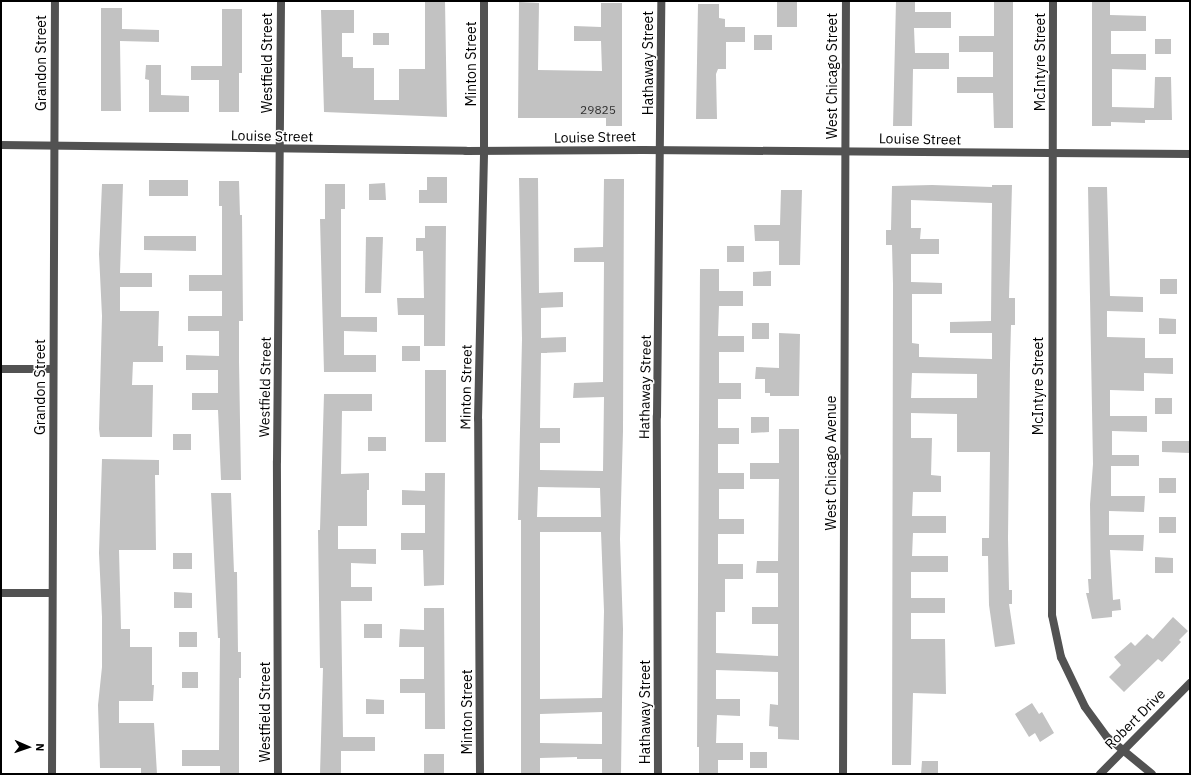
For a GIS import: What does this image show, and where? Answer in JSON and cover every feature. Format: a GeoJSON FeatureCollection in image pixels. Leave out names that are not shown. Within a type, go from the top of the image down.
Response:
{"type":"FeatureCollection","features":[{"type":"Feature","properties":{"kind":"street","name":"Grandon Street"},"geometry":{"type":"LineString","coordinates":[[52,774],[54,1]]}},
{"type":"Feature","properties":{"kind":"street","name":"Westfield Street"},"geometry":{"type":"LineString","coordinates":[[278,774],[277,462],[281,1]]}},
{"type":"Feature","properties":{"kind":"street","name":"Minton Street"},"geometry":{"type":"LineString","coordinates":[[480,774],[478,419],[484,151],[484,1]]}},
{"type":"Feature","properties":{"kind":"street","name":"Hathaway Street"},"geometry":{"type":"LineString","coordinates":[[658,774],[657,416],[661,150],[661,1]]}},
{"type":"Feature","properties":{"kind":"street","name":"West Chicago Street"},"geometry":{"type":"LineString","coordinates":[[845,151],[846,1]]}},
{"type":"Feature","properties":{"kind":"street","name":"McIntyre Street"},"geometry":{"type":"LineString","coordinates":[[1053,1],[1052,615],[1061,657],[1075,691],[1099,727],[1122,751],[1152,774]]}},
{"type":"Feature","properties":{"kind":"street","name":"Louise Street"},"geometry":{"type":"LineString","coordinates":[[1,145],[484,151],[661,150],[1190,154]]}},
{"type":"Feature","properties":{"kind":"street","name":"West Chicago Avenue"},"geometry":{"type":"LineString","coordinates":[[843,774],[845,151]]}},
{"type":"Feature","properties":{"kind":"street"},"geometry":{"type":"LineString","coordinates":[[1,369],[53,369]]}},
{"type":"Feature","properties":{"kind":"street"},"geometry":{"type":"LineString","coordinates":[[1,593],[52,593]]}},
{"type":"Feature","properties":{"kind":"street","name":"Robert Drive"},"geometry":{"type":"LineString","coordinates":[[1100,774],[1190,683]]}},
{"type":"Feature","properties":{"kind":"building"},"geometry":{"type":"Polygon","coordinates":[[[425,1],[445,1],[447,117],[324,112],[321,10],[354,10],[354,33],[342,33],[342,57],[353,57],[353,68],[374,68],[374,100],[399,100],[399,69],[425,69],[425,1]]]}},
{"type":"Feature","properties":{"kind":"building"},"geometry":{"type":"Polygon","coordinates":[[[896,1],[915,1],[915,12],[951,12],[951,28],[914,28],[915,53],[949,53],[949,69],[913,69],[912,126],[893,126],[896,1]]]}},
{"type":"Feature","properties":{"kind":"building"},"geometry":{"type":"Polygon","coordinates":[[[994,1],[1013,1],[1013,128],[994,128],[993,93],[957,93],[957,77],[993,77],[993,52],[959,52],[959,36],[994,36],[994,1]]]}},
{"type":"Feature","properties":{"kind":"building"},"geometry":{"type":"Polygon","coordinates":[[[1092,1],[1110,1],[1110,15],[1146,16],[1146,31],[1111,31],[1111,54],[1146,54],[1146,70],[1112,69],[1112,107],[1154,108],[1155,77],[1171,77],[1172,120],[1145,120],[1145,123],[1111,122],[1111,126],[1092,126],[1092,1]]]}},
{"type":"Feature","properties":{"kind":"building"},"geometry":{"type":"Polygon","coordinates":[[[519,2],[539,3],[538,70],[602,71],[601,41],[574,41],[574,26],[601,27],[601,3],[622,3],[622,126],[606,126],[606,118],[518,118],[519,2]]]}},
{"type":"Feature","properties":{"kind":"building"},"geometry":{"type":"Polygon","coordinates":[[[777,2],[797,2],[797,27],[777,27],[777,2]]]}},
{"type":"Feature","properties":{"kind":"building"},"geometry":{"type":"Polygon","coordinates":[[[698,4],[719,4],[719,18],[725,19],[725,27],[745,27],[745,42],[726,42],[726,69],[718,69],[716,74],[717,119],[696,119],[698,4]]]}},
{"type":"Feature","properties":{"kind":"building"},"geometry":{"type":"Polygon","coordinates":[[[101,8],[122,8],[122,29],[159,30],[159,42],[120,41],[121,111],[101,111],[101,8]]]}},
{"type":"Feature","properties":{"kind":"building"},"geometry":{"type":"Polygon","coordinates":[[[222,9],[242,9],[242,73],[239,73],[239,112],[219,112],[219,80],[191,80],[191,66],[222,66],[222,9]]]}},
{"type":"Feature","properties":{"kind":"building"},"geometry":{"type":"Polygon","coordinates":[[[373,33],[389,33],[389,45],[373,45],[373,33]]]}},
{"type":"Feature","properties":{"kind":"building"},"geometry":{"type":"Polygon","coordinates":[[[754,35],[772,35],[772,50],[754,50],[754,35]]]}},
{"type":"Feature","properties":{"kind":"building"},"geometry":{"type":"Polygon","coordinates":[[[1155,39],[1171,39],[1171,54],[1155,54],[1155,39]]]}},
{"type":"Feature","properties":{"kind":"building"},"geometry":{"type":"Polygon","coordinates":[[[146,65],[161,65],[161,95],[189,96],[189,112],[149,112],[149,80],[145,79],[146,65]]]}},
{"type":"Feature","properties":{"kind":"building"},"geometry":{"type":"Polygon","coordinates":[[[427,177],[447,177],[447,203],[419,203],[419,190],[427,190],[427,177]]]}},
{"type":"Feature","properties":{"kind":"building"},"geometry":{"type":"Polygon","coordinates":[[[519,178],[538,178],[539,293],[563,292],[563,307],[541,308],[541,338],[566,337],[566,352],[541,353],[540,428],[560,428],[560,443],[540,443],[540,470],[603,471],[604,397],[573,398],[574,383],[603,382],[604,262],[574,262],[574,248],[603,247],[604,179],[624,179],[623,431],[620,539],[623,629],[621,774],[602,774],[602,759],[577,759],[577,757],[540,758],[540,774],[521,774],[521,520],[518,520],[522,339],[519,178]],[[538,487],[537,517],[601,517],[600,488],[538,487]],[[540,532],[540,699],[602,698],[604,611],[601,532],[540,532]],[[602,712],[540,714],[540,743],[602,744],[602,712]]]}},
{"type":"Feature","properties":{"kind":"building"},"geometry":{"type":"Polygon","coordinates":[[[149,180],[188,180],[188,196],[149,196],[149,180]]]}},
{"type":"Feature","properties":{"kind":"building"},"geometry":{"type":"Polygon","coordinates":[[[219,181],[239,181],[240,215],[242,215],[243,321],[239,321],[241,480],[221,480],[218,410],[192,410],[192,393],[218,393],[218,370],[186,370],[186,355],[219,356],[219,331],[188,331],[188,316],[222,316],[222,291],[189,291],[189,275],[222,275],[222,206],[219,206],[219,181]]]}},
{"type":"Feature","properties":{"kind":"building"},"geometry":{"type":"Polygon","coordinates":[[[385,183],[386,200],[369,200],[369,184],[385,183]]]}},
{"type":"Feature","properties":{"kind":"building"},"geometry":{"type":"Polygon","coordinates":[[[102,184],[123,184],[120,273],[152,273],[152,287],[120,287],[120,311],[159,311],[158,346],[163,346],[163,362],[133,362],[132,385],[153,385],[152,437],[100,437],[102,316],[99,254],[102,184]]]}},
{"type":"Feature","properties":{"kind":"building"},"geometry":{"type":"Polygon","coordinates":[[[325,184],[345,184],[345,209],[341,209],[341,317],[377,317],[377,332],[344,331],[344,355],[376,355],[376,372],[324,372],[320,219],[325,219],[325,184]]]}},
{"type":"Feature","properties":{"kind":"building"},"geometry":{"type":"Polygon","coordinates":[[[932,185],[992,187],[992,185],[1012,185],[1009,298],[1015,298],[1015,325],[1011,325],[1008,538],[1009,590],[1012,590],[1012,604],[1009,604],[1015,644],[995,647],[989,605],[988,556],[982,556],[982,538],[989,538],[990,452],[957,452],[957,414],[911,413],[911,438],[932,438],[931,475],[941,476],[941,492],[913,492],[912,516],[946,516],[946,533],[913,533],[912,556],[948,556],[948,572],[911,572],[911,598],[945,598],[945,613],[911,613],[911,639],[945,639],[946,694],[913,693],[911,765],[892,765],[893,284],[892,245],[886,245],[886,230],[891,230],[892,186],[932,185]],[[911,200],[911,228],[921,228],[920,239],[939,239],[939,254],[911,254],[911,282],[942,283],[942,294],[912,294],[912,343],[919,344],[919,357],[992,359],[992,333],[950,333],[950,322],[991,321],[992,203],[911,200]],[[912,373],[911,398],[977,398],[977,374],[912,373]]]}},
{"type":"Feature","properties":{"kind":"building"},"geometry":{"type":"Polygon","coordinates":[[[1088,187],[1107,187],[1110,296],[1143,297],[1143,312],[1107,311],[1107,337],[1145,338],[1145,358],[1173,358],[1173,374],[1144,373],[1144,391],[1110,390],[1110,416],[1147,416],[1147,432],[1112,431],[1112,455],[1139,455],[1139,466],[1111,466],[1111,496],[1145,496],[1144,512],[1109,511],[1109,535],[1144,535],[1143,551],[1110,550],[1113,600],[1120,599],[1121,610],[1112,611],[1112,617],[1092,619],[1086,593],[1089,593],[1088,579],[1091,579],[1090,504],[1093,464],[1088,187]]]}},
{"type":"Feature","properties":{"kind":"building"},"geometry":{"type":"Polygon","coordinates":[[[781,190],[802,190],[800,265],[779,265],[779,241],[755,241],[754,225],[780,225],[781,190]]]}},
{"type":"Feature","properties":{"kind":"building"},"geometry":{"type":"Polygon","coordinates":[[[425,226],[446,226],[445,346],[424,346],[424,315],[398,315],[397,298],[424,298],[423,251],[416,251],[416,238],[425,238],[425,226]]]}},
{"type":"Feature","properties":{"kind":"building"},"geometry":{"type":"Polygon","coordinates":[[[144,236],[196,236],[196,251],[144,250],[144,236]]]}},
{"type":"Feature","properties":{"kind":"building"},"geometry":{"type":"Polygon","coordinates":[[[366,237],[383,237],[381,293],[365,293],[366,237]]]}},
{"type":"Feature","properties":{"kind":"building"},"geometry":{"type":"Polygon","coordinates":[[[727,246],[744,246],[744,262],[727,262],[727,246]]]}},
{"type":"Feature","properties":{"kind":"building"},"geometry":{"type":"Polygon","coordinates":[[[700,269],[719,269],[719,291],[743,291],[743,306],[719,306],[718,336],[744,336],[744,352],[719,352],[719,383],[741,383],[741,399],[718,399],[718,428],[739,428],[739,444],[718,444],[718,473],[744,473],[744,489],[719,489],[719,519],[744,519],[744,534],[718,534],[718,564],[743,564],[743,579],[725,579],[725,612],[716,612],[716,653],[778,656],[778,624],[752,624],[752,607],[778,607],[778,573],[756,573],[757,561],[778,561],[779,479],[750,479],[750,463],[779,463],[779,429],[799,429],[799,740],[778,739],[778,727],[769,726],[770,704],[778,705],[778,672],[716,670],[716,699],[740,699],[740,716],[717,715],[716,743],[743,743],[743,760],[718,760],[718,774],[699,774],[699,747],[697,747],[700,269]]]}},
{"type":"Feature","properties":{"kind":"building"},"geometry":{"type":"Polygon","coordinates":[[[771,271],[771,286],[753,286],[753,272],[771,271]]]}},
{"type":"Feature","properties":{"kind":"building"},"geometry":{"type":"Polygon","coordinates":[[[1160,279],[1177,279],[1177,294],[1160,294],[1160,279]]]}},
{"type":"Feature","properties":{"kind":"building"},"geometry":{"type":"Polygon","coordinates":[[[1159,318],[1176,319],[1176,334],[1159,334],[1159,318]]]}},
{"type":"Feature","properties":{"kind":"building"},"geometry":{"type":"Polygon","coordinates":[[[752,323],[769,323],[769,339],[752,339],[752,323]]]}},
{"type":"Feature","properties":{"kind":"building"},"geometry":{"type":"Polygon","coordinates":[[[779,333],[800,334],[799,396],[770,396],[770,393],[765,393],[765,379],[755,379],[756,367],[779,368],[779,333]]]}},
{"type":"Feature","properties":{"kind":"building"},"geometry":{"type":"Polygon","coordinates":[[[402,346],[420,346],[420,361],[402,361],[402,346]]]}},
{"type":"Feature","properties":{"kind":"building"},"geometry":{"type":"Polygon","coordinates":[[[425,370],[446,370],[446,442],[425,442],[425,370]]]}},
{"type":"Feature","properties":{"kind":"building"},"geometry":{"type":"Polygon","coordinates":[[[324,394],[372,394],[372,411],[342,411],[341,474],[369,473],[369,490],[367,490],[367,526],[338,526],[338,549],[376,549],[376,564],[351,563],[351,587],[372,587],[372,601],[341,601],[343,737],[375,737],[375,751],[341,751],[341,774],[320,774],[323,668],[320,668],[318,530],[320,530],[324,394]]]}},
{"type":"Feature","properties":{"kind":"building"},"geometry":{"type":"Polygon","coordinates":[[[1155,398],[1172,398],[1172,414],[1155,414],[1155,398]]]}},
{"type":"Feature","properties":{"kind":"building"},"geometry":{"type":"Polygon","coordinates":[[[751,417],[769,417],[769,432],[751,433],[751,417]]]}},
{"type":"Feature","properties":{"kind":"building"},"geometry":{"type":"Polygon","coordinates":[[[173,434],[191,434],[191,450],[173,450],[173,434]]]}},
{"type":"Feature","properties":{"kind":"building"},"geometry":{"type":"Polygon","coordinates":[[[368,437],[386,437],[386,451],[368,451],[368,437]]]}},
{"type":"Feature","properties":{"kind":"building"},"geometry":{"type":"Polygon","coordinates":[[[1162,441],[1190,441],[1190,453],[1162,452],[1162,441]]]}},
{"type":"Feature","properties":{"kind":"building"},"geometry":{"type":"Polygon","coordinates":[[[102,459],[159,460],[159,475],[155,475],[156,550],[119,550],[121,629],[130,629],[130,647],[152,647],[152,685],[154,685],[153,701],[119,701],[119,723],[154,723],[157,774],[141,774],[141,768],[100,768],[98,705],[102,667],[102,617],[99,553],[102,459]]]}},
{"type":"Feature","properties":{"kind":"building"},"geometry":{"type":"Polygon","coordinates":[[[425,473],[445,473],[444,585],[424,586],[423,550],[401,550],[401,533],[425,533],[425,505],[402,505],[402,490],[425,491],[425,473]]]}},
{"type":"Feature","properties":{"kind":"building"},"geometry":{"type":"Polygon","coordinates":[[[1159,478],[1176,478],[1176,493],[1159,493],[1159,478]]]}},
{"type":"Feature","properties":{"kind":"building"},"geometry":{"type":"Polygon","coordinates":[[[211,493],[231,493],[234,572],[237,572],[238,652],[241,652],[241,678],[239,678],[239,774],[220,774],[220,766],[182,766],[182,750],[219,750],[220,638],[218,638],[211,493]]]}},
{"type":"Feature","properties":{"kind":"building"},"geometry":{"type":"Polygon","coordinates":[[[1159,517],[1176,517],[1176,533],[1159,533],[1159,517]]]}},
{"type":"Feature","properties":{"kind":"building"},"geometry":{"type":"Polygon","coordinates":[[[173,553],[192,553],[192,569],[173,569],[173,553]]]}},
{"type":"Feature","properties":{"kind":"building"},"geometry":{"type":"Polygon","coordinates":[[[1155,557],[1173,558],[1173,573],[1155,573],[1155,557]]]}},
{"type":"Feature","properties":{"kind":"building"},"geometry":{"type":"Polygon","coordinates":[[[174,592],[192,593],[192,608],[174,608],[174,592]]]}},
{"type":"Feature","properties":{"kind":"building"},"geometry":{"type":"Polygon","coordinates":[[[424,608],[444,608],[445,729],[425,729],[425,693],[400,693],[400,679],[424,679],[424,647],[399,647],[400,629],[424,630],[424,608]]]}},
{"type":"Feature","properties":{"kind":"building"},"geometry":{"type":"Polygon","coordinates":[[[1173,617],[1188,631],[1179,640],[1181,642],[1162,662],[1158,659],[1124,692],[1109,677],[1121,665],[1114,657],[1131,642],[1135,646],[1147,634],[1153,639],[1173,617]]]}},
{"type":"Feature","properties":{"kind":"building"},"geometry":{"type":"Polygon","coordinates":[[[364,624],[382,624],[382,638],[364,638],[364,624]]]}},
{"type":"Feature","properties":{"kind":"building"},"geometry":{"type":"Polygon","coordinates":[[[179,632],[197,632],[197,647],[179,647],[179,632]]]}},
{"type":"Feature","properties":{"kind":"building"},"geometry":{"type":"Polygon","coordinates":[[[182,672],[198,672],[198,688],[182,688],[182,672]]]}},
{"type":"Feature","properties":{"kind":"building"},"geometry":{"type":"Polygon","coordinates":[[[366,699],[384,700],[384,714],[366,714],[366,699]]]}},
{"type":"Feature","properties":{"kind":"building"},"geometry":{"type":"Polygon","coordinates":[[[1032,703],[1039,714],[1042,712],[1054,733],[1040,742],[1035,733],[1029,737],[1015,714],[1032,703]]]}},
{"type":"Feature","properties":{"kind":"building"},"geometry":{"type":"Polygon","coordinates":[[[750,752],[767,752],[767,768],[750,768],[750,752]]]}},
{"type":"Feature","properties":{"kind":"building"},"geometry":{"type":"Polygon","coordinates":[[[424,754],[444,754],[444,774],[424,774],[424,754]]]}},
{"type":"Feature","properties":{"kind":"building"},"geometry":{"type":"Polygon","coordinates":[[[922,761],[938,761],[938,774],[921,774],[922,761]]]}}]}
